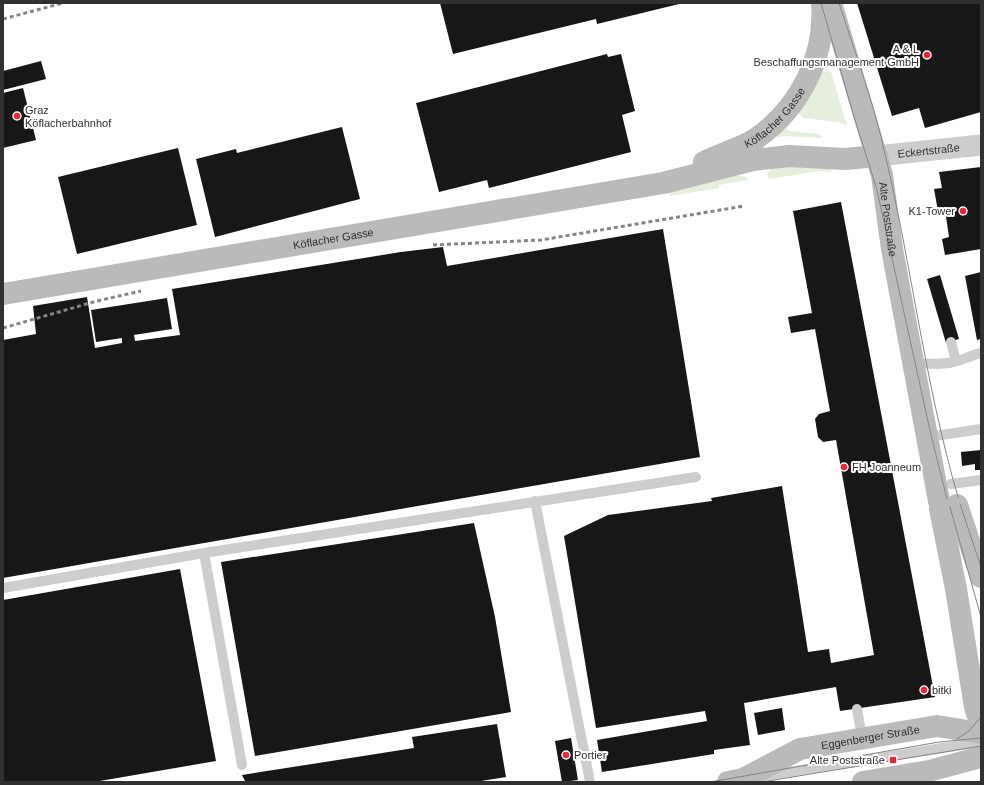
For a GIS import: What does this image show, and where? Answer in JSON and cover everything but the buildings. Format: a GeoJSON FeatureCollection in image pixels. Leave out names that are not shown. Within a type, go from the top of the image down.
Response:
{"type":"FeatureCollection","features":[{"type":"Feature","properties":{"kind":"main road","name":"Köflacher Gasse"},"geometry":{"type":"LineString","coordinates":[[664,183],[724,152],[756,139],[783,116],[800,94],[818,52],[822,3]]}},
{"type":"Feature","properties":{"kind":"main road","name":"Alte Poststraße"},"geometry":{"type":"LineString","coordinates":[[831,3],[882,175],[892,250],[928,438],[948,499],[981,576]]}},
{"type":"Feature","properties":{"kind":"main road","name":"Köflacher Gasse"},"geometry":{"type":"LineString","coordinates":[[3,294],[664,183],[753,160],[789,156],[845,159],[877,156]]}},
{"type":"Feature","properties":{"kind":"main road","name":"Alte Poststraße"},"geometry":{"type":"LineString","coordinates":[[948,499],[957,593],[974,700],[981,726]]}},
{"type":"Feature","properties":{"kind":"main road","name":"Eggenberger Straße"},"geometry":{"type":"LineString","coordinates":[[742,781],[800,749],[937,726],[981,733]]}},
{"type":"Feature","properties":{"kind":"main road"},"geometry":{"type":"LineString","coordinates":[[863,782],[929,771],[981,757]]}},
{"type":"Feature","properties":{"kind":"street","name":"Eckertstraße"},"geometry":{"type":"LineString","coordinates":[[877,156],[981,145]]}},
{"type":"Feature","properties":{"kind":"lane"},"geometry":{"type":"LineString","coordinates":[[951,342],[956,362]]}},
{"type":"Feature","properties":{"kind":"lane"},"geometry":{"type":"LineString","coordinates":[[913,363],[939,364],[956,362],[973,354],[981,353]]}},
{"type":"Feature","properties":{"kind":"lane"},"geometry":{"type":"LineString","coordinates":[[928,438],[981,429]]}},
{"type":"Feature","properties":{"kind":"lane"},"geometry":{"type":"LineString","coordinates":[[3,588],[204,553],[696,477]]}},
{"type":"Feature","properties":{"kind":"lane"},"geometry":{"type":"LineString","coordinates":[[948,499],[981,480]]}},
{"type":"Feature","properties":{"kind":"lane"},"geometry":{"type":"LineString","coordinates":[[535,501],[590,782]]}},
{"type":"Feature","properties":{"kind":"lane"},"geometry":{"type":"LineString","coordinates":[[204,553],[242,764]]}},
{"type":"Feature","properties":{"kind":"lane"},"geometry":{"type":"LineString","coordinates":[[857,709],[862,738]]}},
{"type":"Feature","properties":{"kind":"lane"},"geometry":{"type":"LineString","coordinates":[[742,781],[981,742]]}},
{"type":"Feature","properties":{"kind":"green space"},"geometry":{"type":"Polygon","coordinates":[[[820,71],[831,72],[847,126],[843,123],[803,118],[796,111],[820,71]]]}},
{"type":"Feature","properties":{"kind":"green space"},"geometry":{"type":"Polygon","coordinates":[[[782,125],[789,131],[819,134],[821,135],[821,138],[783,136],[773,138],[782,125]]]}},
{"type":"Feature","properties":{"kind":"green space"},"geometry":{"type":"Polygon","coordinates":[[[778,166],[831,167],[831,172],[820,171],[769,179],[767,174],[771,169],[778,166]]]}},
{"type":"Feature","properties":{"kind":"green space"},"geometry":{"type":"Polygon","coordinates":[[[736,175],[746,177],[748,180],[719,185],[719,188],[670,196],[668,192],[736,175]]]}},
{"type":"Feature","properties":{"kind":"tram line"},"geometry":{"type":"LineString","coordinates":[[821,3],[877,190],[931,435],[947,499]]}},
{"type":"Feature","properties":{"kind":"tram line"},"geometry":{"type":"LineString","coordinates":[[839,3],[881,135],[895,197],[936,412],[958,497]]}},
{"type":"Feature","properties":{"kind":"tram line"},"geometry":{"type":"LineString","coordinates":[[960,504],[981,567]]}},
{"type":"Feature","properties":{"kind":"tram line"},"geometry":{"type":"LineString","coordinates":[[950,507],[981,617]]}},
{"type":"Feature","properties":{"kind":"tram line"},"geometry":{"type":"LineString","coordinates":[[957,739],[969,731],[981,717]]}},
{"type":"Feature","properties":{"kind":"tram line"},"geometry":{"type":"LineString","coordinates":[[710,782],[939,742],[981,738]]}},
{"type":"Feature","properties":{"kind":"tram line"},"geometry":{"type":"LineString","coordinates":[[762,782],[981,746]]}},
{"type":"Feature","properties":{"kind":"railway"},"geometry":{"type":"LineString","coordinates":[[3,19],[63,3]]}},
{"type":"Feature","properties":{"kind":"railway"},"geometry":{"type":"LineString","coordinates":[[433,245],[541,240],[744,206]]}},
{"type":"Feature","properties":{"kind":"railway"},"geometry":{"type":"LineString","coordinates":[[3,328],[97,301],[141,291]]}},
{"type":"Feature","properties":{"kind":"place","name":"A & L Beschaffungsmanagement GmbH"},"geometry":{"type":"Point","coordinates":[927,55]}},
{"type":"Feature","properties":{"kind":"place","name":"Graz Köflacherbahnhof"},"geometry":{"type":"Point","coordinates":[17,116]}},
{"type":"Feature","properties":{"kind":"place","name":"K1-Tower"},"geometry":{"type":"Point","coordinates":[963,211]}},
{"type":"Feature","properties":{"kind":"place","name":"FH Joanneum"},"geometry":{"type":"Point","coordinates":[844,467]}},
{"type":"Feature","properties":{"kind":"place","name":"bitki"},"geometry":{"type":"Point","coordinates":[924,690]}},
{"type":"Feature","properties":{"kind":"place","name":"Portier"},"geometry":{"type":"Point","coordinates":[566,755]}},
{"type":"Feature","properties":{"kind":"place","name":"Alte Poststraße"},"geometry":{"type":"Point","coordinates":[893,760]}}]}
